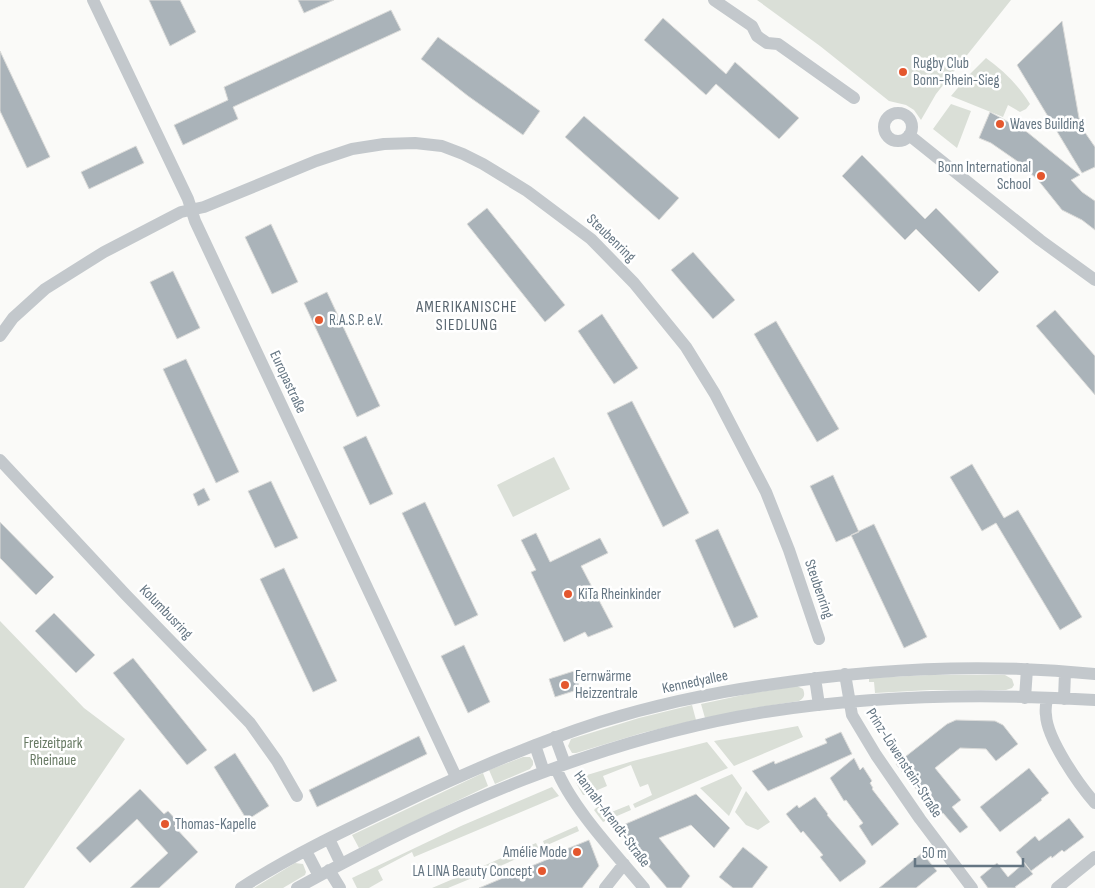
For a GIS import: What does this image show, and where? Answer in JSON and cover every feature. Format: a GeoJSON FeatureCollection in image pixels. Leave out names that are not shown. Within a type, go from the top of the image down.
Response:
{"type":"FeatureCollection","features":[{"type":"Feature","properties":{"kind":"street","name":"Europastraße"},"geometry":{"type":"LineString","coordinates":[[93,0],[188,199],[195,221],[263,369],[456,777]]}},
{"type":"Feature","properties":{"kind":"street"},"geometry":{"type":"LineString","coordinates":[[714,0],[752,26],[757,36],[767,43],[778,44],[854,98]]}},
{"type":"Feature","properties":{"kind":"street"},"geometry":{"type":"LineString","coordinates":[[909,135],[1040,240],[1095,280]]}},
{"type":"Feature","properties":{"kind":"street","name":"Steubenring"},"geometry":{"type":"LineString","coordinates":[[192,210],[204,207],[316,161],[352,149],[384,144],[415,143],[442,146],[463,154],[483,164],[544,202],[591,239],[634,283],[686,347],[715,394],[766,492],[789,550],[819,640]]}},
{"type":"Feature","properties":{"kind":"street"},"geometry":{"type":"LineString","coordinates":[[0,336],[13,318],[29,302],[73,270],[180,212],[192,210]]}},
{"type":"Feature","properties":{"kind":"street","name":"Kolumbusring"},"geometry":{"type":"LineString","coordinates":[[0,460],[126,595],[250,722],[278,761],[298,796]]}},
{"type":"Feature","properties":{"kind":"street","name":"Kennedyallee"},"geometry":{"type":"LineString","coordinates":[[242,888],[329,839],[456,777],[555,737],[602,722],[686,700],[723,692],[815,678],[911,669],[985,668],[1095,674]]}},
{"type":"Feature","properties":{"kind":"street"},"geometry":{"type":"LineString","coordinates":[[1025,698],[1027,670]]}},
{"type":"Feature","properties":{"kind":"street"},"geometry":{"type":"LineString","coordinates":[[1064,699],[1065,672]]}},
{"type":"Feature","properties":{"kind":"street"},"geometry":{"type":"LineString","coordinates":[[845,674],[849,702]]}},
{"type":"Feature","properties":{"kind":"street"},"geometry":{"type":"LineString","coordinates":[[815,678],[819,705]]}},
{"type":"Feature","properties":{"kind":"street"},"geometry":{"type":"LineString","coordinates":[[297,888],[341,864],[465,804],[555,768],[628,744],[676,731],[764,713],[819,705],[899,698],[961,696],[1095,700]]}},
{"type":"Feature","properties":{"kind":"street"},"geometry":{"type":"LineString","coordinates":[[1047,699],[1046,717],[1053,736],[1067,766],[1083,790],[1095,803]]}},
{"type":"Feature","properties":{"kind":"street","name":"Prinz-Löwenstein-Straße"},"geometry":{"type":"LineString","coordinates":[[849,702],[852,715],[894,783],[972,888]]}},
{"type":"Feature","properties":{"kind":"street"},"geometry":{"type":"LineString","coordinates":[[555,737],[555,768]]}},
{"type":"Feature","properties":{"kind":"street"},"geometry":{"type":"LineString","coordinates":[[534,745],[555,768]]}},
{"type":"Feature","properties":{"kind":"street","name":"Hannah-Arendt-Straße"},"geometry":{"type":"LineString","coordinates":[[555,768],[578,806],[644,888]]}},
{"type":"Feature","properties":{"kind":"street"},"geometry":{"type":"LineString","coordinates":[[329,839],[341,864]]}},
{"type":"Feature","properties":{"kind":"street"},"geometry":{"type":"LineString","coordinates":[[306,851],[324,873],[340,888]]}},
{"type":"Feature","properties":{"kind":"street"},"geometry":{"type":"LineString","coordinates":[[1057,888],[1095,858]]}},
{"type":"Feature","properties":{"kind":"street"},"geometry":{"type":"LineString","coordinates":[[605,888],[624,864]]}},
{"type":"Feature","properties":{"kind":"green space","name":"Rugby Club Bonn-Rhein-Sieg"},"geometry":{"type":"Polygon","coordinates":[[[757,0],[1011,0],[936,94],[921,120],[914,110],[906,105],[889,101],[820,46],[757,0]]]}},
{"type":"Feature","properties":{"kind":"green space"},"geometry":{"type":"Polygon","coordinates":[[[986,58],[1021,91],[1030,104],[1026,109],[1020,112],[1008,105],[1003,117],[951,96],[986,58]]]}},
{"type":"Feature","properties":{"kind":"green space"},"geometry":{"type":"Polygon","coordinates":[[[951,104],[971,111],[957,148],[933,129],[951,104]]]}},
{"type":"Feature","properties":{"kind":"green space"},"geometry":{"type":"Polygon","coordinates":[[[554,457],[570,489],[513,517],[497,485],[554,457]]]}},
{"type":"Feature","properties":{"kind":"green space","name":"Freizeitpark Rheinaue"},"geometry":{"type":"Polygon","coordinates":[[[0,621],[84,708],[125,739],[24,888],[0,888],[0,621]]]}},
{"type":"Feature","properties":{"kind":"green space"},"geometry":{"type":"Polygon","coordinates":[[[929,675],[1005,675],[1012,679],[1014,685],[1006,690],[930,690],[875,693],[874,682],[869,682],[869,678],[929,675]]]}},
{"type":"Feature","properties":{"kind":"green space"},"geometry":{"type":"Polygon","coordinates":[[[797,686],[803,689],[804,693],[799,701],[705,718],[701,704],[752,693],[797,686]]]}},
{"type":"Feature","properties":{"kind":"green space"},"geometry":{"type":"Polygon","coordinates":[[[692,705],[696,720],[642,733],[576,753],[572,753],[568,746],[571,739],[639,718],[692,705]]]}},
{"type":"Feature","properties":{"kind":"green space"},"geometry":{"type":"Polygon","coordinates":[[[798,726],[803,737],[734,766],[714,741],[798,726]]]}},
{"type":"Feature","properties":{"kind":"green space"},"geometry":{"type":"Polygon","coordinates":[[[707,742],[728,768],[635,808],[633,804],[652,795],[648,784],[640,787],[631,765],[603,776],[607,786],[586,795],[583,795],[574,779],[633,761],[707,742]]]}},
{"type":"Feature","properties":{"kind":"green space"},"geometry":{"type":"Polygon","coordinates":[[[523,757],[530,757],[533,761],[530,769],[495,784],[489,770],[523,757]]]}},
{"type":"Feature","properties":{"kind":"green space"},"geometry":{"type":"Polygon","coordinates":[[[483,773],[488,786],[359,848],[352,835],[483,773]]]}},
{"type":"Feature","properties":{"kind":"green space"},"geometry":{"type":"Polygon","coordinates":[[[732,774],[742,788],[729,816],[700,788],[732,774]]]}},
{"type":"Feature","properties":{"kind":"green space"},"geometry":{"type":"Polygon","coordinates":[[[552,787],[559,796],[414,857],[412,852],[378,870],[383,880],[369,888],[357,888],[352,878],[461,826],[552,787]]]}},
{"type":"Feature","properties":{"kind":"green space"},"geometry":{"type":"Polygon","coordinates":[[[746,791],[770,822],[758,830],[746,825],[735,812],[746,791]]]}},
{"type":"Feature","properties":{"kind":"green space"},"geometry":{"type":"Polygon","coordinates":[[[599,805],[604,815],[629,805],[631,810],[603,822],[594,810],[599,805]]]}},
{"type":"Feature","properties":{"kind":"green space"},"geometry":{"type":"Polygon","coordinates":[[[577,826],[579,831],[545,846],[543,841],[577,826]]]}},
{"type":"Feature","properties":{"kind":"green space"},"geometry":{"type":"Polygon","coordinates":[[[536,843],[539,849],[484,873],[481,867],[536,843]]]}},
{"type":"Feature","properties":{"kind":"green space"},"geometry":{"type":"Polygon","coordinates":[[[295,863],[303,864],[306,872],[305,875],[283,888],[254,888],[295,863]]]}},
{"type":"Feature","properties":{"kind":"green space"},"geometry":{"type":"Polygon","coordinates":[[[474,870],[477,876],[448,888],[432,888],[474,870]]]}},
{"type":"Feature","properties":{"kind":"building"},"geometry":{"type":"Polygon","coordinates":[[[149,0],[180,0],[196,32],[170,46],[149,0]]]}},
{"type":"Feature","properties":{"kind":"building"},"geometry":{"type":"Polygon","coordinates":[[[298,0],[334,0],[304,13],[298,0]]]}},
{"type":"Feature","properties":{"kind":"building"},"geometry":{"type":"Polygon","coordinates":[[[391,10],[401,30],[233,107],[238,119],[183,145],[174,125],[228,100],[224,87],[391,10]]]}},
{"type":"Feature","properties":{"kind":"building"},"geometry":{"type":"Polygon","coordinates":[[[663,18],[726,74],[735,62],[799,118],[779,139],[716,84],[706,95],[644,40],[663,18]]]}},
{"type":"Feature","properties":{"kind":"building"},"geometry":{"type":"Polygon","coordinates":[[[1062,21],[1079,118],[1084,131],[1095,147],[1095,167],[1082,173],[1017,65],[1062,21]]]}},
{"type":"Feature","properties":{"kind":"building"},"geometry":{"type":"Polygon","coordinates":[[[438,37],[540,111],[523,135],[468,96],[421,59],[438,37]]]}},
{"type":"Feature","properties":{"kind":"building"},"geometry":{"type":"Polygon","coordinates":[[[0,51],[50,157],[27,168],[0,111],[0,51]]]}},
{"type":"Feature","properties":{"kind":"building"},"geometry":{"type":"Polygon","coordinates":[[[990,112],[1027,132],[1080,175],[1071,180],[1082,192],[1095,201],[1095,230],[1082,220],[1062,210],[1038,180],[1017,161],[991,143],[979,138],[990,112]]]}},
{"type":"Feature","properties":{"kind":"building"},"geometry":{"type":"Polygon","coordinates":[[[584,116],[679,198],[659,220],[565,137],[584,116]]]}},
{"type":"Feature","properties":{"kind":"building"},"geometry":{"type":"Polygon","coordinates":[[[136,146],[144,163],[89,189],[81,172],[136,146]]]}},
{"type":"Feature","properties":{"kind":"building"},"geometry":{"type":"Polygon","coordinates":[[[862,155],[925,219],[936,208],[999,272],[979,292],[916,229],[905,240],[842,176],[862,155]]]}},
{"type":"Feature","properties":{"kind":"building"},"geometry":{"type":"Polygon","coordinates":[[[487,208],[565,305],[545,322],[467,224],[487,208]]]}},
{"type":"Feature","properties":{"kind":"building"},"geometry":{"type":"Polygon","coordinates":[[[271,224],[298,282],[272,294],[245,237],[271,224]]]}},
{"type":"Feature","properties":{"kind":"building"},"geometry":{"type":"Polygon","coordinates":[[[693,252],[735,300],[713,319],[671,270],[693,252]]]}},
{"type":"Feature","properties":{"kind":"building"},"geometry":{"type":"Polygon","coordinates":[[[173,271],[200,328],[177,339],[150,282],[173,271]]]}},
{"type":"Feature","properties":{"kind":"building"},"geometry":{"type":"Polygon","coordinates":[[[327,292],[380,406],[357,417],[304,303],[327,292]]]}},
{"type":"Feature","properties":{"kind":"building"},"geometry":{"type":"Polygon","coordinates":[[[1055,310],[1095,356],[1095,395],[1036,326],[1055,310]]]}},
{"type":"Feature","properties":{"kind":"building"},"geometry":{"type":"Polygon","coordinates":[[[602,314],[638,368],[614,384],[578,331],[602,314]]]}},
{"type":"Feature","properties":{"kind":"building"},"geometry":{"type":"Polygon","coordinates":[[[776,321],[839,429],[817,442],[754,334],[776,321]]]}},
{"type":"Feature","properties":{"kind":"building"},"geometry":{"type":"Polygon","coordinates":[[[186,359],[239,472],[216,483],[163,369],[186,359]]]}},
{"type":"Feature","properties":{"kind":"building"},"geometry":{"type":"Polygon","coordinates":[[[632,401],[689,513],[663,527],[607,413],[632,401]]]}},
{"type":"Feature","properties":{"kind":"building"},"geometry":{"type":"Polygon","coordinates":[[[366,436],[393,494],[370,505],[343,447],[366,436]]]}},
{"type":"Feature","properties":{"kind":"building"},"geometry":{"type":"Polygon","coordinates":[[[972,464],[1004,518],[1018,510],[1082,617],[1060,630],[996,523],[982,531],[950,477],[972,464]]]}},
{"type":"Feature","properties":{"kind":"building"},"geometry":{"type":"Polygon","coordinates":[[[833,475],[859,532],[836,542],[810,486],[833,475]]]}},
{"type":"Feature","properties":{"kind":"building"},"geometry":{"type":"Polygon","coordinates":[[[271,481],[298,538],[275,548],[248,491],[271,481]]]}},
{"type":"Feature","properties":{"kind":"building"},"geometry":{"type":"Polygon","coordinates":[[[204,488],[210,500],[198,506],[193,494],[204,488]]]}},
{"type":"Feature","properties":{"kind":"building"},"geometry":{"type":"Polygon","coordinates":[[[425,502],[478,615],[455,626],[402,513],[425,502]]]}},
{"type":"Feature","properties":{"kind":"building"},"geometry":{"type":"Polygon","coordinates":[[[0,522],[54,577],[36,595],[0,558],[0,522]]]}},
{"type":"Feature","properties":{"kind":"building"},"geometry":{"type":"Polygon","coordinates":[[[874,524],[927,637],[904,648],[851,535],[874,524]]]}},
{"type":"Feature","properties":{"kind":"building"},"geometry":{"type":"Polygon","coordinates":[[[718,529],[758,617],[734,628],[695,540],[718,529]]]}},
{"type":"Feature","properties":{"kind":"building","name":"KiTa Rheinkinder"},"geometry":{"type":"Polygon","coordinates":[[[536,533],[550,562],[600,538],[608,553],[581,566],[613,627],[588,637],[585,632],[564,642],[531,572],[536,570],[521,540],[536,533]]]}},
{"type":"Feature","properties":{"kind":"building"},"geometry":{"type":"Polygon","coordinates":[[[284,568],[337,681],[313,692],[260,579],[284,568]]]}},
{"type":"Feature","properties":{"kind":"building"},"geometry":{"type":"Polygon","coordinates":[[[54,613],[95,655],[76,673],[35,631],[54,613]]]}},
{"type":"Feature","properties":{"kind":"building"},"geometry":{"type":"Polygon","coordinates":[[[464,645],[490,702],[468,713],[441,656],[464,645]]]}},
{"type":"Feature","properties":{"kind":"building"},"geometry":{"type":"Polygon","coordinates":[[[133,658],[207,750],[187,765],[113,673],[133,658]]]}},
{"type":"Feature","properties":{"kind":"building","name":"Fernwärme Heizzentrale"},"geometry":{"type":"Polygon","coordinates":[[[574,671],[580,689],[555,697],[549,679],[574,671]]]}},
{"type":"Feature","properties":{"kind":"building"},"geometry":{"type":"Polygon","coordinates":[[[956,720],[995,721],[1003,725],[1018,744],[996,761],[986,749],[960,748],[935,768],[961,800],[952,807],[968,827],[960,833],[943,813],[939,817],[896,764],[947,724],[956,720]]]}},
{"type":"Feature","properties":{"kind":"building"},"geometry":{"type":"Polygon","coordinates":[[[841,732],[852,754],[812,772],[768,791],[752,771],[774,761],[775,764],[827,743],[825,739],[841,732]]]}},
{"type":"Feature","properties":{"kind":"building"},"geometry":{"type":"Polygon","coordinates":[[[419,736],[427,754],[317,807],[309,790],[419,736]]]}},
{"type":"Feature","properties":{"kind":"building"},"geometry":{"type":"Polygon","coordinates":[[[235,753],[269,806],[247,820],[214,767],[235,753]]]}},
{"type":"Feature","properties":{"kind":"building"},"geometry":{"type":"Polygon","coordinates":[[[854,758],[860,770],[863,767],[872,781],[870,783],[872,789],[899,824],[872,846],[859,826],[863,823],[846,800],[844,801],[830,778],[854,758]]]}},
{"type":"Feature","properties":{"kind":"building"},"geometry":{"type":"Polygon","coordinates":[[[1029,768],[1049,793],[1000,832],[980,807],[1029,768]]]}},
{"type":"Feature","properties":{"kind":"building"},"geometry":{"type":"Polygon","coordinates":[[[140,789],[164,814],[168,811],[178,822],[174,826],[198,852],[159,888],[130,888],[168,853],[137,819],[90,863],[76,848],[140,789]]]}},
{"type":"Feature","properties":{"kind":"building"},"geometry":{"type":"Polygon","coordinates":[[[696,794],[730,828],[714,848],[691,825],[659,838],[690,876],[681,888],[667,888],[616,828],[696,794]]]}},
{"type":"Feature","properties":{"kind":"building"},"geometry":{"type":"Polygon","coordinates":[[[815,797],[827,815],[866,861],[865,864],[840,882],[820,857],[823,855],[803,831],[801,833],[786,814],[797,805],[799,808],[815,797]]]}},
{"type":"Feature","properties":{"kind":"building"},"geometry":{"type":"Polygon","coordinates":[[[1069,818],[1084,837],[1064,852],[1062,850],[1052,858],[1051,856],[1031,871],[1016,852],[1035,836],[1039,841],[1069,818]]]}},
{"type":"Feature","properties":{"kind":"building"},"geometry":{"type":"Polygon","coordinates":[[[589,840],[599,866],[582,888],[479,888],[565,852],[564,850],[589,840]]]}},
{"type":"Feature","properties":{"kind":"building"},"geometry":{"type":"Polygon","coordinates":[[[743,847],[768,867],[752,888],[733,888],[719,877],[743,847]]]}},
{"type":"Feature","properties":{"kind":"building"},"geometry":{"type":"Polygon","coordinates":[[[922,853],[937,871],[916,888],[879,888],[922,853]]]}},
{"type":"Feature","properties":{"kind":"building"},"geometry":{"type":"Polygon","coordinates":[[[997,863],[1008,877],[1024,863],[1033,874],[1016,888],[988,888],[980,877],[997,863]]]}},
{"type":"Feature","properties":{"kind":"place","name":"Rugby Club Bonn-Rhein-Sieg"},"geometry":{"type":"Point","coordinates":[903,72]}},
{"type":"Feature","properties":{"kind":"place","name":"Waves Building"},"geometry":{"type":"Point","coordinates":[1000,124]}},
{"type":"Feature","properties":{"kind":"place","name":"Bonn International School"},"geometry":{"type":"Point","coordinates":[1041,176]}},
{"type":"Feature","properties":{"kind":"place","name":"R.A.S.P. e.V."},"geometry":{"type":"Point","coordinates":[319,320]}},
{"type":"Feature","properties":{"kind":"place","name":"KiTa Rheinkinder"},"geometry":{"type":"Point","coordinates":[568,594]}},
{"type":"Feature","properties":{"kind":"place","name":"Fernwärme Heizzentrale"},"geometry":{"type":"Point","coordinates":[565,685]}},
{"type":"Feature","properties":{"kind":"place","name":"Thomas-Kapelle"},"geometry":{"type":"Point","coordinates":[165,824]}},
{"type":"Feature","properties":{"kind":"place","name":"Amélie Mode"},"geometry":{"type":"Point","coordinates":[577,852]}},
{"type":"Feature","properties":{"kind":"place","name":"LA LINA Beauty Concept"},"geometry":{"type":"Point","coordinates":[542,871]}},
{"type":"Feature","properties":{"kind":"district","name":"AMERIKANISCHE SIEDLUNG"},"geometry":{"type":"Point","coordinates":[467,316]}}]}
